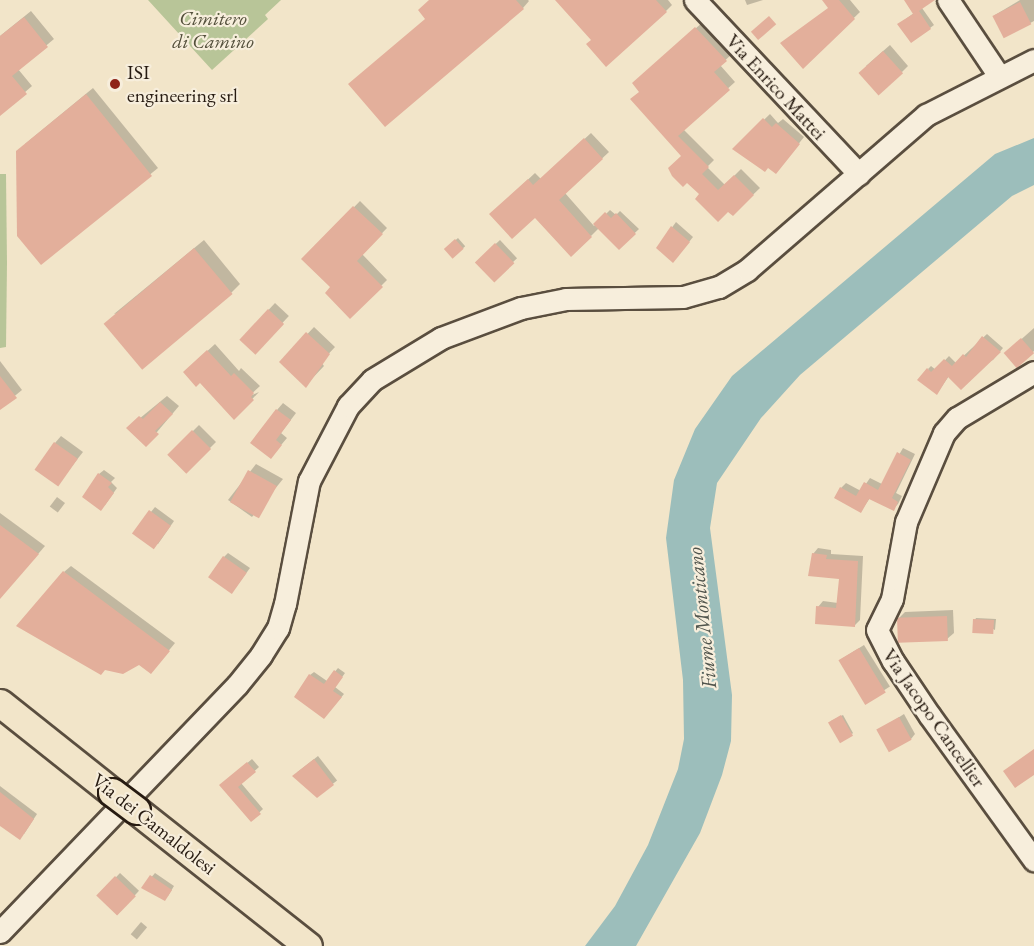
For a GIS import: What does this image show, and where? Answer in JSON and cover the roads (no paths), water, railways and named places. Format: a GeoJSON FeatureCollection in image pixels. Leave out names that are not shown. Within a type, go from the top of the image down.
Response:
{"type":"FeatureCollection","features":[{"type":"Feature","properties":{"kind":"main road","name":"Via dei Camaldolesi"},"geometry":{"type":"LineString","coordinates":[[0,703],[308,946]]}},
{"type":"Feature","properties":{"kind":"street","name":"Via Enrico Mattei"},"geometry":{"type":"LineString","coordinates":[[695,0],[859,174]]}},
{"type":"Feature","properties":{"kind":"street"},"geometry":{"type":"LineString","coordinates":[[948,0],[999,76]]}},
{"type":"Feature","properties":{"kind":"street"},"geometry":{"type":"LineString","coordinates":[[0,932],[237,685],[261,655],[278,628],[285,603],[309,481],[348,406],[372,380],[441,338],[521,308],[566,299],[683,297],[719,287],[747,270],[926,115],[1034,60]]}},
{"type":"Feature","properties":{"kind":"street","name":"Via Jacopo Cancellier"},"geometry":{"type":"LineString","coordinates":[[1034,372],[966,412],[944,433],[906,522],[892,599],[877,630],[893,661],[930,716],[1034,860]]}},
{"type":"Feature","properties":{"kind":"water","name":"Fiume Monticano"},"geometry":{"type":"Polygon","coordinates":[[[1034,138],[1034,185],[1012,196],[800,375],[761,418],[717,483],[710,528],[732,695],[731,741],[722,775],[700,833],[636,946],[585,946],[615,906],[648,845],[678,769],[684,739],[683,680],[666,538],[674,480],[695,429],[732,376],[995,154],[1034,138]]]}},
{"type":"Feature","properties":{"kind":"place","name":"ISI engineering srl"},"geometry":{"type":"Point","coordinates":[115,84]}},
{"type":"Feature","properties":{"kind":"park label","name":"Cimitero di Camino"},"geometry":{"type":"Point","coordinates":[213,30]}}]}
